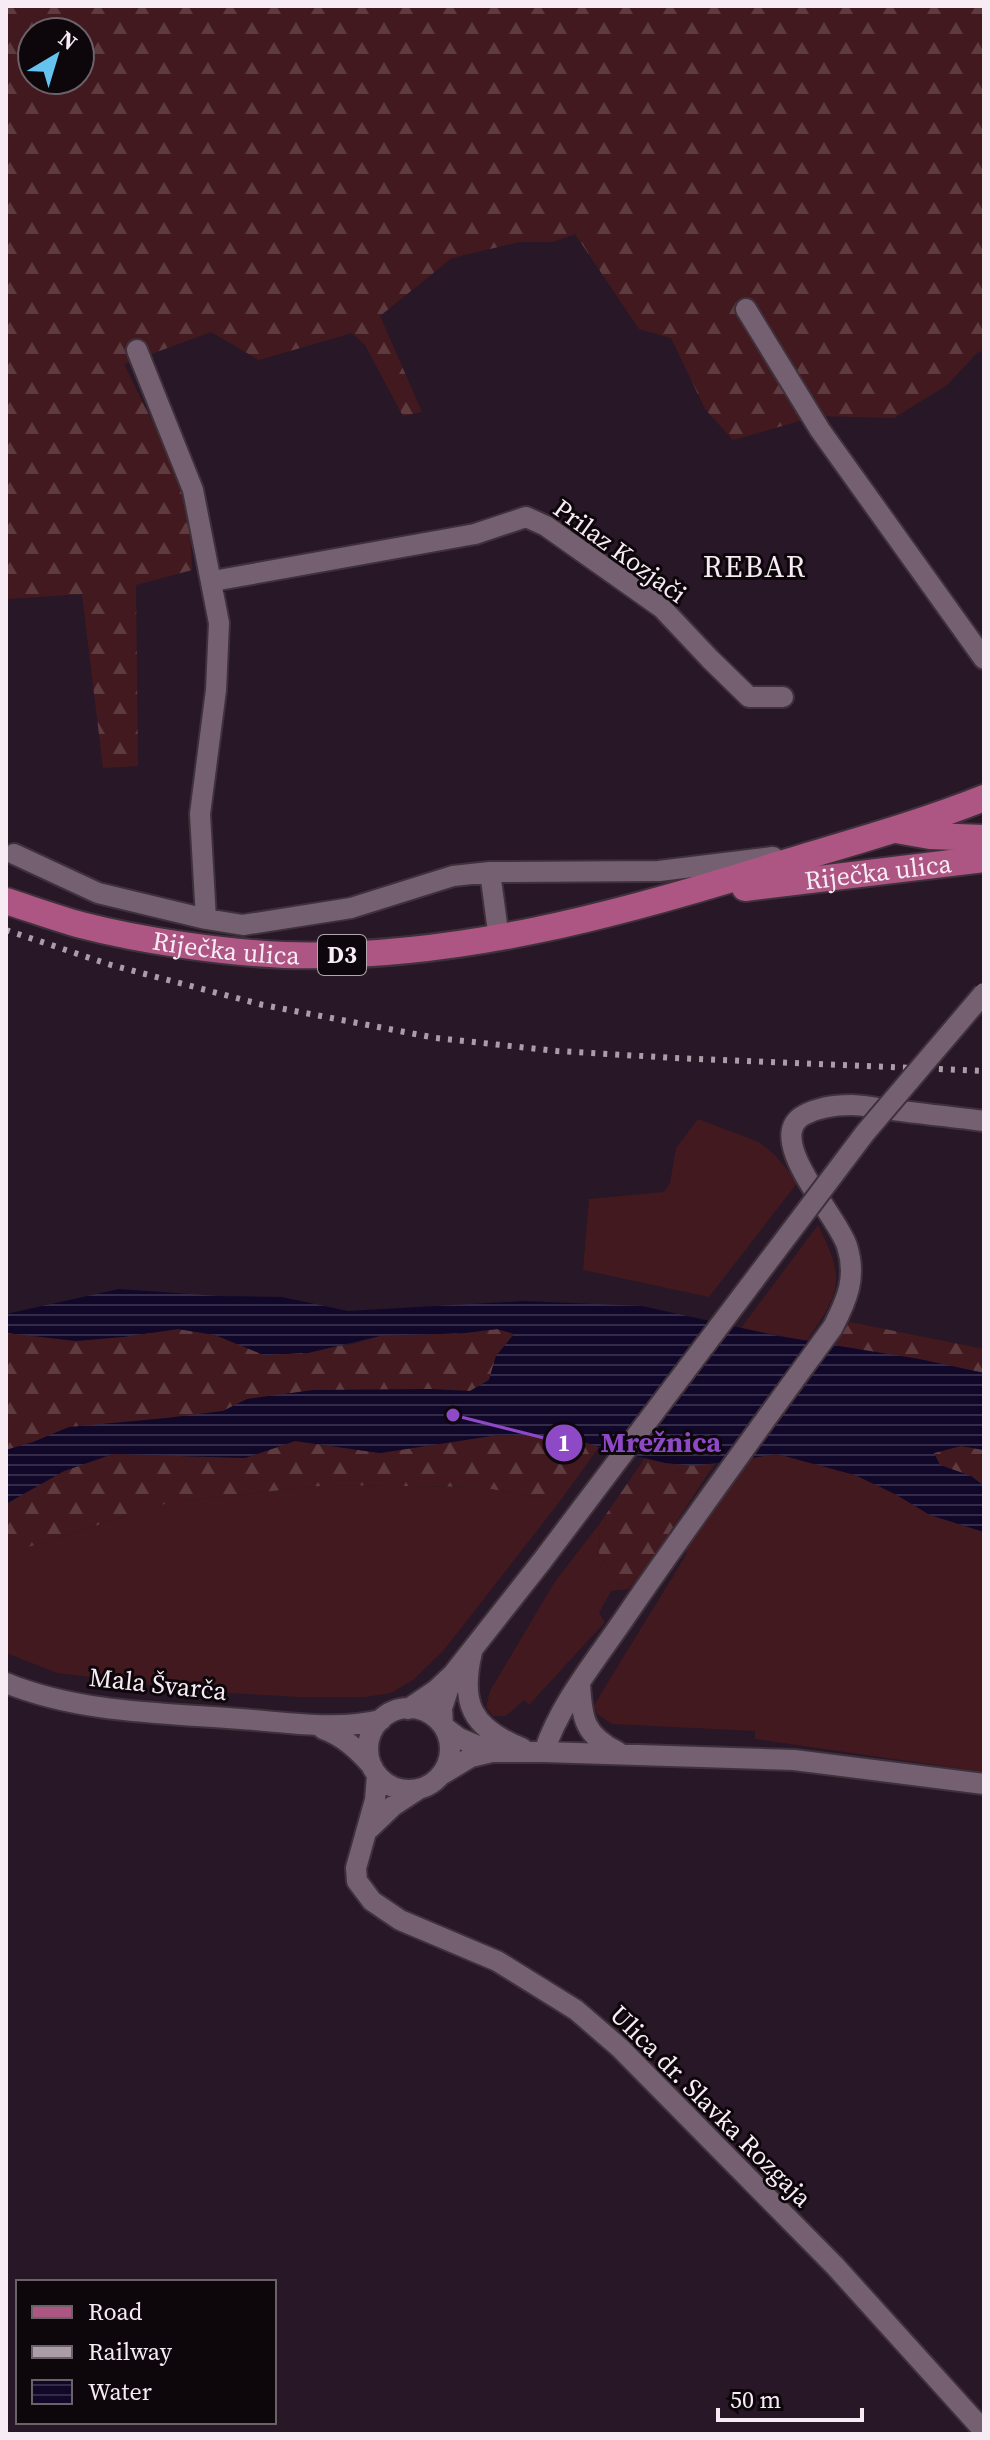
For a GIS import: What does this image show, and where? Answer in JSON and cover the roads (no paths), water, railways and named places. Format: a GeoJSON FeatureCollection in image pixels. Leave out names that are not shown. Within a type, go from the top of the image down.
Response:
{"type":"FeatureCollection","features":[{"type":"Feature","properties":{"kind":"main road","name":"Riječka ulica"},"geometry":{"type":"LineString","coordinates":[[6,901],[82,925],[171,943],[282,955],[371,954],[430,949],[499,939],[678,896],[984,798]]}},
{"type":"Feature","properties":{"kind":"main road"},"geometry":{"type":"LineString","coordinates":[[894,829],[930,836],[984,838]]}},
{"type":"Feature","properties":{"kind":"main road","name":"Riječka ulica"},"geometry":{"type":"LineString","coordinates":[[678,896],[984,859]]}},
{"type":"Feature","properties":{"kind":"street"},"geometry":{"type":"LineString","coordinates":[[746,309],[820,430],[984,659]]}},
{"type":"Feature","properties":{"kind":"street"},"geometry":{"type":"LineString","coordinates":[[137,350],[193,490],[219,623],[216,690],[200,814],[206,919]]}},
{"type":"Feature","properties":{"kind":"street","name":"Prilaz Kozjači"},"geometry":{"type":"LineString","coordinates":[[213,581],[475,534],[526,517],[546,526],[662,608],[749,697],[783,697]]}},
{"type":"Feature","properties":{"kind":"street","name":"Riječka ulica"},"geometry":{"type":"LineString","coordinates":[[14,854],[98,893],[243,925],[351,908],[453,876],[490,872],[659,871],[833,848]]}},
{"type":"Feature","properties":{"kind":"street"},"geometry":{"type":"LineString","coordinates":[[490,872],[499,939]]}},
{"type":"Feature","properties":{"kind":"street"},"geometry":{"type":"LineString","coordinates":[[408,1709],[453,1674],[865,1133],[984,993]]}},
{"type":"Feature","properties":{"kind":"street"},"geometry":{"type":"LineString","coordinates":[[538,1752],[580,1684],[686,1528],[833,1327],[848,1299],[852,1270],[848,1246],[797,1161],[790,1141],[791,1125],[814,1110],[850,1105],[984,1121]]}},
{"type":"Feature","properties":{"kind":"street"},"geometry":{"type":"LineString","coordinates":[[473,1649],[467,1694],[472,1712],[494,1735],[538,1752]]}},
{"type":"Feature","properties":{"kind":"street"},"geometry":{"type":"LineString","coordinates":[[441,1775],[448,1764],[450,1750],[442,1708],[453,1674]]}},
{"type":"Feature","properties":{"kind":"street","name":"Mala Švarča"},"geometry":{"type":"LineString","coordinates":[[6,1683],[26,1691],[110,1709],[307,1724]]}},
{"type":"Feature","properties":{"kind":"street"},"geometry":{"type":"LineString","coordinates":[[580,1684],[582,1713],[589,1730],[602,1744],[621,1754]]}},
{"type":"Feature","properties":{"kind":"street"},"geometry":{"type":"LineString","coordinates":[[375,1770],[369,1747],[370,1737],[389,1714],[408,1709],[421,1710],[433,1716],[459,1738],[492,1752]]}},
{"type":"Feature","properties":{"kind":"street"},"geometry":{"type":"LineString","coordinates":[[307,1724],[354,1724],[381,1720]]}},
{"type":"Feature","properties":{"kind":"street"},"geometry":{"type":"LineString","coordinates":[[307,1724],[339,1735],[357,1748],[375,1770],[396,1788],[419,1789]]}},
{"type":"Feature","properties":{"kind":"street"},"geometry":{"type":"LineString","coordinates":[[366,1832],[393,1806],[441,1775],[471,1757],[492,1752],[794,1760],[984,1784]]}},
{"type":"Feature","properties":{"kind":"street","name":"Ulica dr. Slavka Rozgaja"},"geometry":{"type":"LineString","coordinates":[[375,1770],[375,1800],[358,1854],[357,1881],[372,1901],[400,1920],[497,1961],[576,2010],[620,2048],[835,2266],[984,2431]]}},
{"type":"Feature","properties":{"kind":"water"},"geometry":{"type":"Polygon","coordinates":[[[119,1289],[282,1297],[348,1311],[524,1301],[642,1306],[778,1336],[984,1373],[984,1418],[981,1419],[984,1421],[984,1450],[961,1446],[934,1453],[940,1465],[971,1476],[984,1486],[984,1532],[930,1515],[855,1475],[777,1454],[695,1466],[665,1463],[567,1436],[498,1435],[380,1453],[295,1441],[245,1458],[113,1454],[64,1471],[6,1504],[6,1450],[69,1427],[223,1411],[247,1399],[313,1390],[470,1391],[489,1380],[496,1356],[514,1334],[497,1329],[380,1336],[308,1353],[264,1355],[215,1335],[178,1329],[76,1341],[6,1333],[6,1314],[119,1289]]]}},
{"type":"Feature","properties":{"kind":"railway"},"geometry":{"type":"LineString","coordinates":[[6,930],[111,965],[263,1005],[436,1038],[557,1051],[984,1071]]}},
{"type":"Feature","properties":{"kind":"place","name":"Mrežnica"},"geometry":{"type":"Point","coordinates":[453,1415]}},
{"type":"Feature","properties":{"kind":"district","name":"REBAR"},"geometry":{"type":"Point","coordinates":[755,567]}}]}
